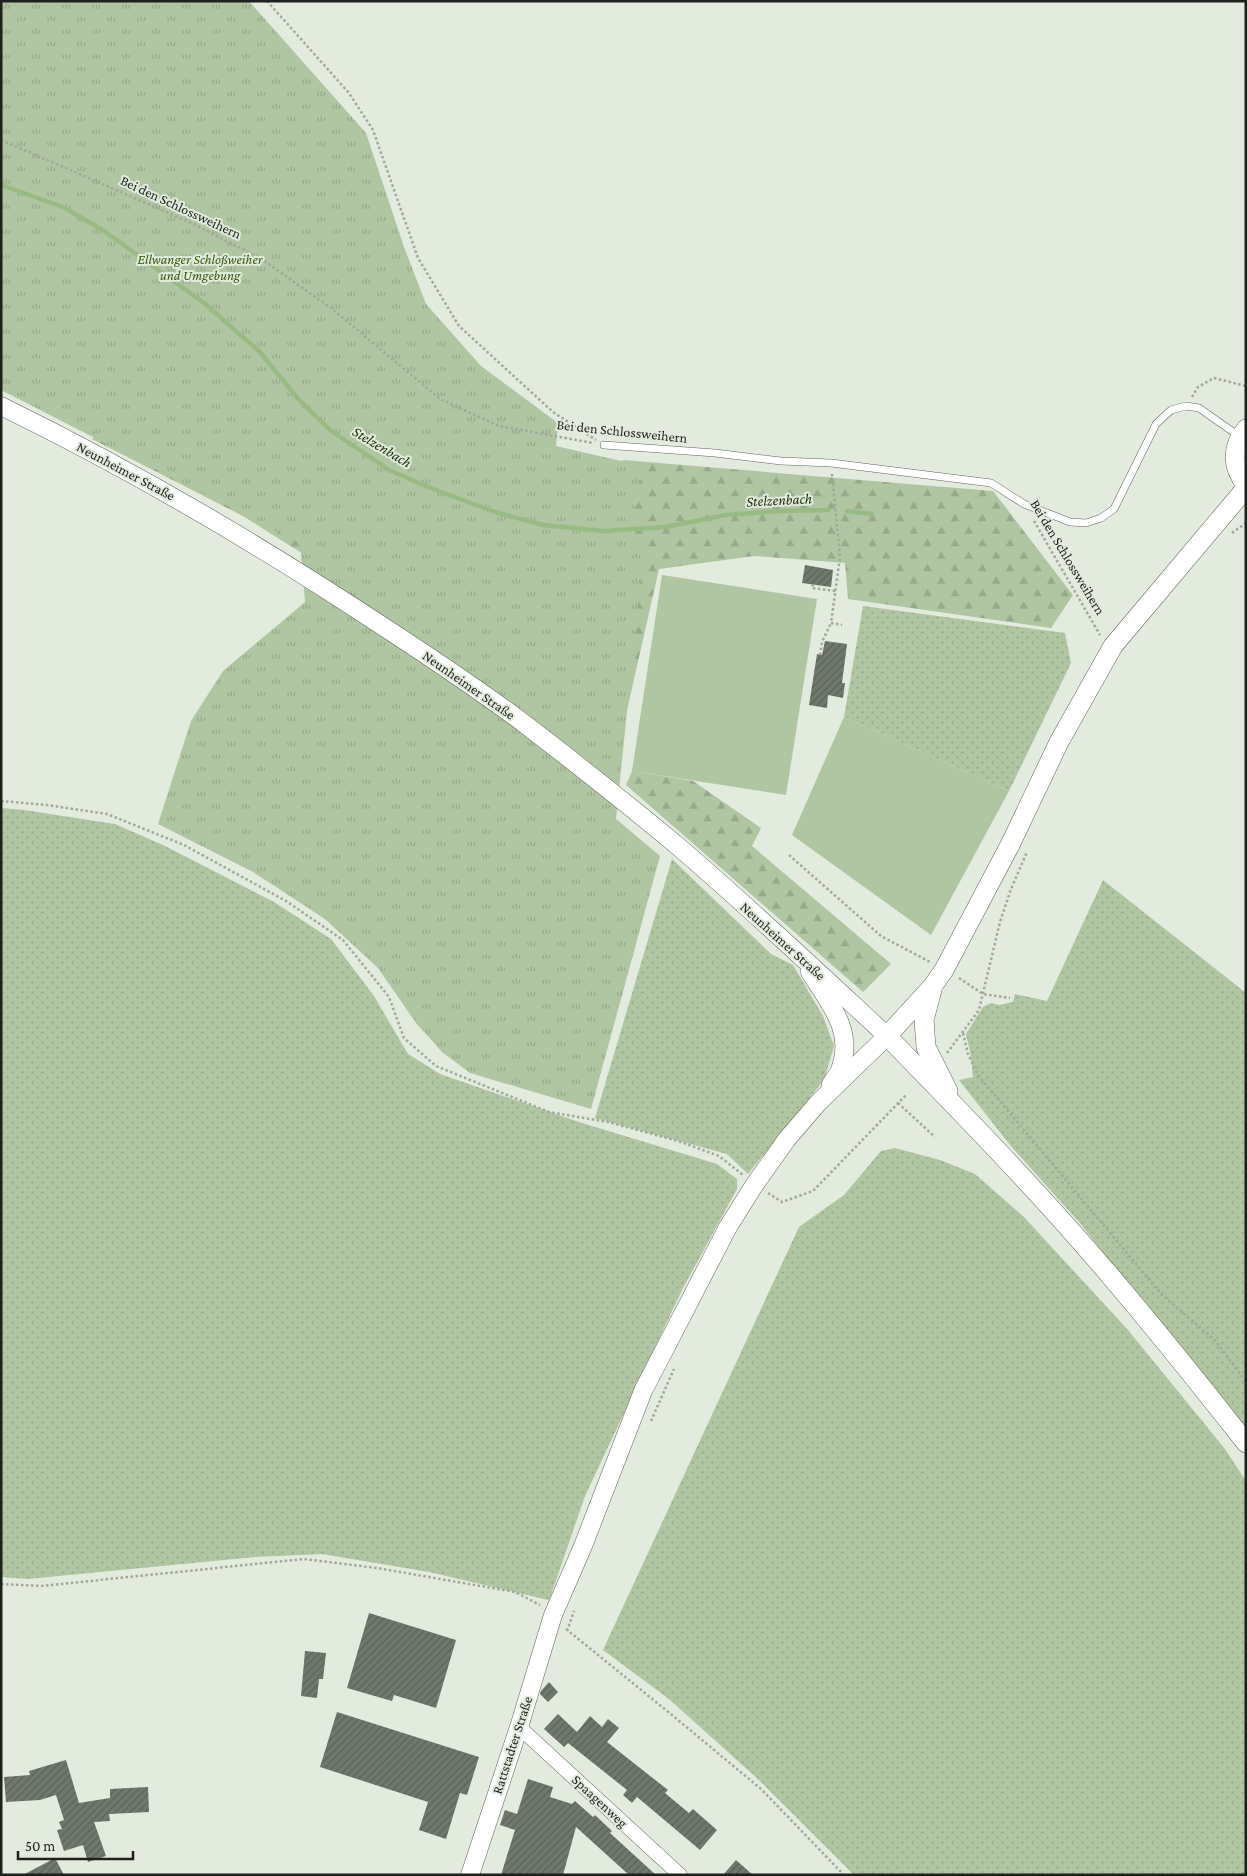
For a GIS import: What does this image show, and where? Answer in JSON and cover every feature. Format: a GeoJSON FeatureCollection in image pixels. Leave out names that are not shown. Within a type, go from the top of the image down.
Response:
{"type":"FeatureCollection","features":[{"type":"Feature","properties":{"kind":"main road"},"geometry":{"type":"LineString","coordinates":[[1243,433],[1236,444],[1235,463],[1237,471],[1246,484]]}},
{"type":"Feature","properties":{"kind":"main road"},"geometry":{"type":"LineString","coordinates":[[1246,488],[1113,646],[1059,742],[1011,843],[944,970],[932,987],[887,1036],[1019,1173],[1112,1278],[1246,1443]]}},
{"type":"Feature","properties":{"kind":"main road"},"geometry":{"type":"LineString","coordinates":[[932,987],[924,1020],[926,1047],[955,1106]]}},
{"type":"Feature","properties":{"kind":"street","name":"Neunheimer Straße"},"geometry":{"type":"LineString","coordinates":[[1,406],[49,429],[261,547],[443,666],[524,724],[665,836],[735,896],[887,1036]]}},
{"type":"Feature","properties":{"kind":"street"},"geometry":{"type":"LineString","coordinates":[[802,958],[823,995],[838,1015],[843,1029],[844,1050],[841,1068],[818,1103]]}},
{"type":"Feature","properties":{"kind":"street"},"geometry":{"type":"LineString","coordinates":[[818,1103],[887,1036]]}},
{"type":"Feature","properties":{"kind":"street","name":"Rattstadter Straße"},"geometry":{"type":"LineString","coordinates":[[470,1875],[520,1727],[553,1615],[583,1546],[643,1391],[728,1226],[787,1139],[818,1103]]}},
{"type":"Feature","properties":{"kind":"street","name":"Spaagenweg"},"geometry":{"type":"LineString","coordinates":[[520,1727],[680,1875]]}},
{"type":"Feature","properties":{"kind":"lane"},"geometry":{"type":"LineString","coordinates":[[1024,504],[1070,522],[1086,523],[1101,518],[1114,509],[1156,424],[1171,410],[1186,406],[1199,408],[1243,433]]}},
{"type":"Feature","properties":{"kind":"lane","name":"Bei den Schlossweihern"},"geometry":{"type":"LineString","coordinates":[[604,445],[715,453],[781,461],[831,463],[991,483],[1024,504]]}},
{"type":"Feature","properties":{"kind":"path"},"geometry":{"type":"LineString","coordinates":[[267,1],[349,93],[373,130],[418,258],[459,326],[553,412],[604,445]]}},
{"type":"Feature","properties":{"kind":"path","name":"Bei den Schlossweihern"},"geometry":{"type":"LineString","coordinates":[[1,140],[187,221],[260,258],[331,308],[440,399],[498,426],[604,445]]}},
{"type":"Feature","properties":{"kind":"path"},"geometry":{"type":"LineString","coordinates":[[1186,406],[1198,387],[1214,378],[1246,386]]}},
{"type":"Feature","properties":{"kind":"path"},"geometry":{"type":"LineString","coordinates":[[820,655],[822,642],[831,623],[840,557],[831,463]]}},
{"type":"Feature","properties":{"kind":"path","name":"Bei den Schlossweihern"},"geometry":{"type":"LineString","coordinates":[[1024,504],[1102,637],[1113,646]]}},
{"type":"Feature","properties":{"kind":"path"},"geometry":{"type":"LineString","coordinates":[[813,584],[812,588],[836,591]]}},
{"type":"Feature","properties":{"kind":"path"},"geometry":{"type":"LineString","coordinates":[[831,623],[842,625]]}},
{"type":"Feature","properties":{"kind":"path"},"geometry":{"type":"LineString","coordinates":[[1,801],[47,805],[108,814],[184,845],[286,901],[344,940],[389,996],[404,1038],[436,1066],[549,1112],[608,1122],[678,1141],[711,1153],[719,1156],[755,1184]]}},
{"type":"Feature","properties":{"kind":"path"},"geometry":{"type":"LineString","coordinates":[[946,1054],[979,1010],[1000,922],[1028,849]]}},
{"type":"Feature","properties":{"kind":"path"},"geometry":{"type":"LineString","coordinates":[[789,855],[882,936],[968,983],[983,994],[1010,998]]}},
{"type":"Feature","properties":{"kind":"path"},"geometry":{"type":"LineString","coordinates":[[963,1033],[968,1054],[978,1075],[1162,1295],[1215,1340],[1246,1382]]}},
{"type":"Feature","properties":{"kind":"path"},"geometry":{"type":"LineString","coordinates":[[769,1194],[782,1202],[813,1192],[907,1094]]}},
{"type":"Feature","properties":{"kind":"path"},"geometry":{"type":"LineString","coordinates":[[898,1103],[935,1137]]}},
{"type":"Feature","properties":{"kind":"path"},"geometry":{"type":"LineString","coordinates":[[648,1426],[676,1366]]}},
{"type":"Feature","properties":{"kind":"path"},"geometry":{"type":"LineString","coordinates":[[1,1584],[41,1586],[304,1559],[377,1568],[515,1592],[538,1603],[553,1615]]}},
{"type":"Feature","properties":{"kind":"path"},"geometry":{"type":"LineString","coordinates":[[576,1605],[567,1631],[672,1715],[760,1789],[844,1875]]}},
{"type":"Feature","properties":{"kind":"green space","name":"Ellwanger Schloßweiher und Umgebung"},"geometry":{"type":"Polygon","coordinates":[[[1,1],[249,1],[366,133],[404,247],[426,304],[481,366],[558,423],[556,446],[643,466],[628,537],[643,554],[616,819],[660,856],[591,1109],[470,1073],[442,1052],[416,1023],[378,968],[325,919],[253,872],[158,824],[191,721],[223,671],[305,602],[300,543],[1,390],[1,1]]]}},
{"type":"Feature","properties":{"kind":"green space"},"geometry":{"type":"Polygon","coordinates":[[[103,429],[586,532],[623,460],[993,491],[1073,595],[1051,628],[848,599],[845,563],[754,556],[659,569],[620,741],[338,576],[243,516],[92,439],[103,429]]]}},
{"type":"Feature","properties":{"kind":"green space"},"geometry":{"type":"Polygon","coordinates":[[[662,575],[817,599],[786,795],[632,771],[662,575]]]}},
{"type":"Feature","properties":{"kind":"green space"},"geometry":{"type":"Polygon","coordinates":[[[863,606],[1065,633],[1071,663],[1009,791],[844,717],[863,606]]]}},
{"type":"Feature","properties":{"kind":"green space"},"geometry":{"type":"Polygon","coordinates":[[[844,717],[1009,791],[931,935],[792,835],[844,717]]]}},
{"type":"Feature","properties":{"kind":"green space"},"geometry":{"type":"Polygon","coordinates":[[[632,771],[693,781],[761,828],[752,846],[891,964],[863,992],[626,785],[632,771]]]}},
{"type":"Feature","properties":{"kind":"green space"},"geometry":{"type":"Polygon","coordinates":[[[1,808],[115,824],[163,845],[274,902],[331,939],[374,996],[408,1054],[440,1074],[582,1123],[717,1164],[737,1179],[737,1189],[682,1290],[585,1496],[548,1600],[429,1572],[322,1554],[255,1557],[28,1579],[1,1577],[1,808]]]}},
{"type":"Feature","properties":{"kind":"green space"},"geometry":{"type":"Polygon","coordinates":[[[672,859],[771,954],[793,965],[823,1016],[834,1046],[824,1080],[748,1174],[727,1154],[595,1118],[672,859]]]}},
{"type":"Feature","properties":{"kind":"green space"},"geometry":{"type":"Polygon","coordinates":[[[1103,880],[1246,993],[1246,1435],[1079,1222],[1010,1145],[959,1080],[973,1077],[966,1034],[983,1007],[991,1003],[999,1005],[1013,1002],[1015,994],[1047,1001],[1103,880]]]}},
{"type":"Feature","properties":{"kind":"green space"},"geometry":{"type":"Polygon","coordinates":[[[895,1148],[940,1160],[975,1174],[1024,1217],[1128,1330],[1225,1449],[1246,1481],[1246,1875],[854,1875],[759,1780],[669,1699],[603,1650],[799,1227],[844,1195],[881,1151],[895,1148]]]}},
{"type":"Feature","properties":{"kind":"building"},"geometry":{"type":"Polygon","coordinates":[[[805,565],[833,570],[831,587],[802,583],[805,565]]]}},
{"type":"Feature","properties":{"kind":"building"},"geometry":{"type":"Polygon","coordinates":[[[825,641],[847,644],[842,683],[845,683],[843,698],[828,695],[827,708],[809,705],[817,654],[822,655],[825,641]]]}},
{"type":"Feature","properties":{"kind":"building"},"geometry":{"type":"Polygon","coordinates":[[[369,1613],[456,1640],[436,1708],[394,1695],[392,1701],[347,1688],[369,1613]]]}},
{"type":"Feature","properties":{"kind":"building"},"geometry":{"type":"Polygon","coordinates":[[[305,1651],[326,1653],[323,1679],[319,1679],[317,1698],[301,1696],[305,1651]]]}},
{"type":"Feature","properties":{"kind":"building"},"geometry":{"type":"Polygon","coordinates":[[[549,1682],[558,1692],[548,1702],[540,1694],[549,1682]]]}},
{"type":"Feature","properties":{"kind":"building"},"geometry":{"type":"Polygon","coordinates":[[[337,1712],[479,1757],[467,1795],[460,1793],[446,1839],[419,1830],[428,1802],[320,1767],[337,1712]]]}},
{"type":"Feature","properties":{"kind":"building"},"geometry":{"type":"Polygon","coordinates":[[[558,1714],[577,1732],[590,1716],[602,1727],[608,1719],[619,1728],[607,1742],[668,1790],[665,1793],[689,1813],[693,1809],[717,1830],[700,1850],[637,1797],[632,1803],[623,1795],[627,1790],[568,1743],[564,1747],[544,1729],[558,1714]]]}},
{"type":"Feature","properties":{"kind":"building"},"geometry":{"type":"Polygon","coordinates":[[[66,1760],[79,1803],[110,1798],[110,1789],[148,1787],[149,1812],[109,1814],[110,1821],[94,1822],[106,1856],[88,1862],[83,1845],[64,1851],[57,1830],[62,1829],[59,1822],[64,1820],[56,1795],[40,1800],[6,1802],[4,1777],[30,1775],[29,1771],[66,1760]]]}},
{"type":"Feature","properties":{"kind":"building"},"geometry":{"type":"Polygon","coordinates":[[[528,1779],[553,1787],[550,1797],[572,1804],[575,1801],[593,1817],[595,1815],[612,1831],[610,1833],[656,1875],[629,1875],[576,1827],[563,1875],[501,1875],[515,1830],[500,1825],[505,1810],[517,1814],[528,1779]]]}},
{"type":"Feature","properties":{"kind":"building"},"geometry":{"type":"Polygon","coordinates":[[[55,1858],[64,1875],[23,1875],[55,1858]]]}},
{"type":"Feature","properties":{"kind":"building"},"geometry":{"type":"Polygon","coordinates":[[[736,1860],[753,1875],[723,1875],[736,1860]]]}},
{"type":"Feature","properties":{"kind":"waterway","name":"Stelzenbach"},"geometry":{"type":"LineString","coordinates":[[1,185],[63,207],[104,231],[204,303],[260,352],[298,399],[330,430],[389,470],[428,487],[495,512],[543,525],[603,531],[666,527],[725,515],[828,510]]}},
{"type":"Feature","properties":{"kind":"waterway","name":"Stelzenbach"},"geometry":{"type":"LineString","coordinates":[[847,511],[872,514]]}}]}
